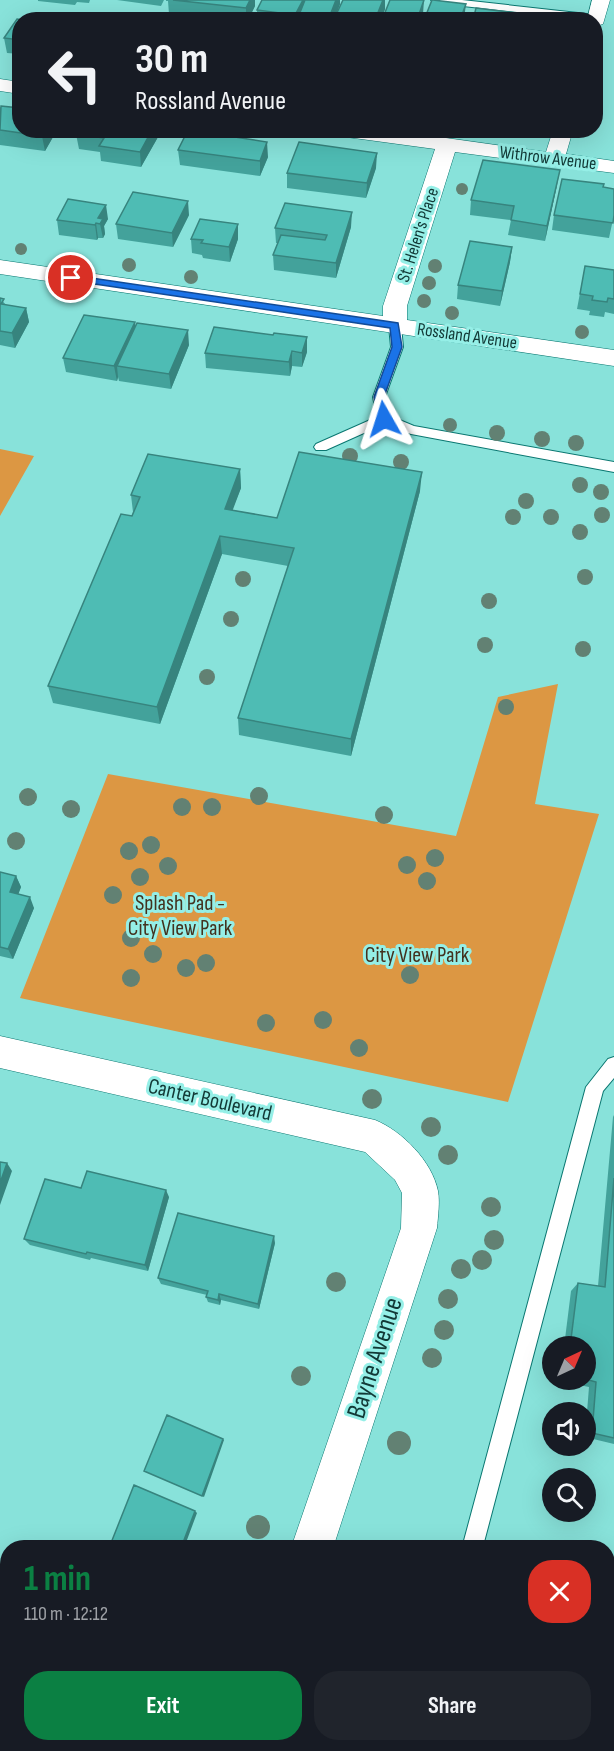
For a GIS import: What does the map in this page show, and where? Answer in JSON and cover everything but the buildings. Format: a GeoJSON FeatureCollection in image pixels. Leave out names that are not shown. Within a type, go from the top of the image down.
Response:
{"type":"FeatureCollection","features":[{"type":"Feature","properties":{"kind":"street","name":"Withrow Avenue"},"geometry":{"type":"LineString","coordinates":[[397,138],[614,167]]}},
{"type":"Feature","properties":{"kind":"street"},"geometry":{"type":"LineString","coordinates":[[554,159],[561,138]]}},
{"type":"Feature","properties":{"kind":"street","name":"St. Helen's Place"},"geometry":{"type":"LineString","coordinates":[[395,326],[395,306],[447,145]]}},
{"type":"Feature","properties":{"kind":"street","name":"Rossland Avenue"},"geometry":{"type":"LineString","coordinates":[[0,267],[614,358]]}},
{"type":"Feature","properties":{"kind":"street","name":"Canter Boulevard"},"geometry":{"type":"LineString","coordinates":[[0,1052],[375,1137],[408,1168]]}},
{"type":"Feature","properties":{"kind":"street","name":"Bayne Avenue"},"geometry":{"type":"LineString","coordinates":[[315,1540],[419,1228],[420,1191],[408,1168]]}},
{"type":"Feature","properties":{"kind":"lane"},"geometry":{"type":"LineString","coordinates":[[436,0],[601,11]]}},
{"type":"Feature","properties":{"kind":"lane"},"geometry":{"type":"LineString","coordinates":[[384,419],[379,397],[397,347],[395,326]]}},
{"type":"Feature","properties":{"kind":"lane"},"geometry":{"type":"LineString","coordinates":[[321,447],[384,419],[411,430],[614,467]]}},
{"type":"Feature","properties":{"kind":"lane"},"geometry":{"type":"LineString","coordinates":[[474,1540],[595,1088],[614,1065]]}},
{"type":"Feature","properties":{"kind":"green space"},"geometry":{"type":"Polygon","coordinates":[[[0,449],[34,456],[0,516],[0,449]]]}},
{"type":"Feature","properties":{"kind":"green space","name":"City View Park"},"geometry":{"type":"Polygon","coordinates":[[[558,684],[535,804],[599,814],[508,1102],[20,998],[108,774],[456,836],[498,697],[558,684]]]}},
{"type":"Feature","properties":{"kind":"route"},"geometry":{"type":"LineString","coordinates":[[71,278],[395,326],[397,347],[379,397],[384,419]]}},
{"type":"Feature","properties":{"kind":"park label","name":"Splash Pad - City View Park"},"geometry":{"type":"Point","coordinates":[180,916]}}]}
